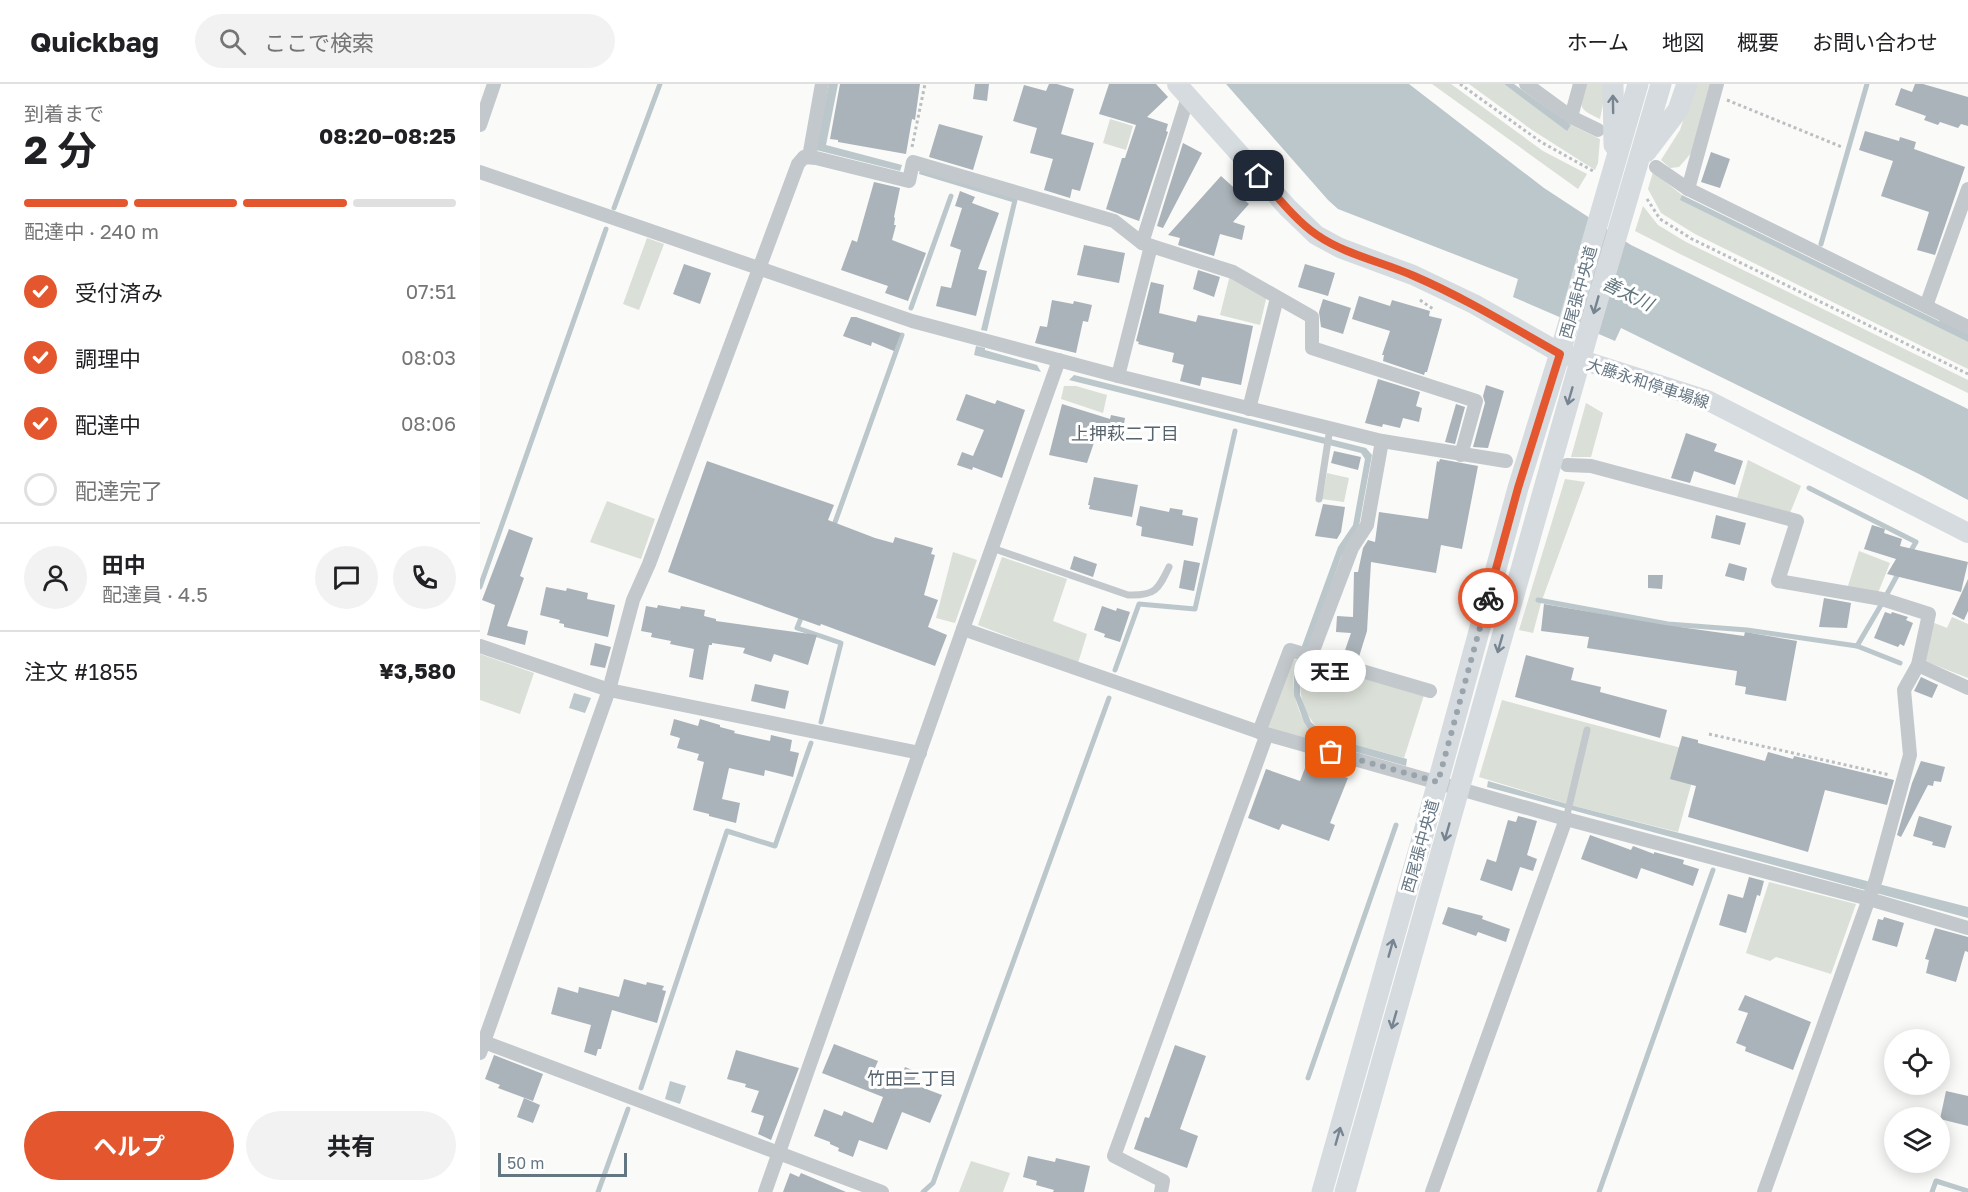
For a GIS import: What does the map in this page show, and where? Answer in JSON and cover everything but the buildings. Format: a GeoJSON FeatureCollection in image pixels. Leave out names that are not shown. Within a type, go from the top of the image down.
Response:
{"type":"FeatureCollection","features":[{"type":"Feature","properties":{"kind":"main road"},"geometry":{"type":"LineString","coordinates":[[1610,181],[1613,84]]}},
{"type":"Feature","properties":{"kind":"main road","name":"西尾張中央道"},"geometry":{"type":"LineString","coordinates":[[1345,1192],[1460,788],[1570,357],[1567,330],[1638,84]]}},
{"type":"Feature","properties":{"kind":"main road","name":"西尾張中央道"},"geometry":{"type":"LineString","coordinates":[[1322,1192],[1518,488],[1570,357],[1586,340],[1627,200],[1647,165],[1661,84]]}},
{"type":"Feature","properties":{"kind":"main road"},"geometry":{"type":"LineString","coordinates":[[1647,165],[1678,110],[1688,84]]}},
{"type":"Feature","properties":{"kind":"main road","name":"大藤永和停車場線"},"geometry":{"type":"LineString","coordinates":[[1182,91],[1288,208],[1316,235],[1340,248],[1413,275],[1474,304],[1570,357],[1707,400],[1968,533]]}},
{"type":"Feature","properties":{"kind":"street"},"geometry":{"type":"LineString","coordinates":[[480,125],[494,84]]}},
{"type":"Feature","properties":{"kind":"street"},"geometry":{"type":"LineString","coordinates":[[809,157],[822,84]]}},
{"type":"Feature","properties":{"kind":"street"},"geometry":{"type":"LineString","coordinates":[[1526,84],[1571,117],[1598,130]]}},
{"type":"Feature","properties":{"kind":"street"},"geometry":{"type":"LineString","coordinates":[[1571,117],[1580,84]]}},
{"type":"Feature","properties":{"kind":"street"},"geometry":{"type":"LineString","coordinates":[[1688,189],[1716,89]]}},
{"type":"Feature","properties":{"kind":"street"},"geometry":{"type":"LineString","coordinates":[[1119,376],[1182,91]]}},
{"type":"Feature","properties":{"kind":"street"},"geometry":{"type":"LineString","coordinates":[[882,1192],[482,1047],[609,690],[633,600],[650,564],[798,164],[804,157],[809,157],[909,181],[913,162],[1114,221],[1147,245],[1233,272],[1312,317],[1312,348],[1476,401],[1461,455]]}},
{"type":"Feature","properties":{"kind":"street"},"geometry":{"type":"LineString","coordinates":[[1647,165],[1688,189],[1968,327]]}},
{"type":"Feature","properties":{"kind":"street"},"geometry":{"type":"LineString","coordinates":[[480,172],[912,321],[1329,432],[1506,461]]}},
{"type":"Feature","properties":{"kind":"street"},"geometry":{"type":"LineString","coordinates":[[1926,306],[1968,189]]}},
{"type":"Feature","properties":{"kind":"street"},"geometry":{"type":"LineString","coordinates":[[1249,409],[1277,298]]}},
{"type":"Feature","properties":{"kind":"street"},"geometry":{"type":"LineString","coordinates":[[765,1192],[1059,360]]}},
{"type":"Feature","properties":{"kind":"street"},"geometry":{"type":"LineString","coordinates":[[1305,654],[1352,548],[1367,525],[1382,441]]}},
{"type":"Feature","properties":{"kind":"street"},"geometry":{"type":"LineString","coordinates":[[1568,465],[1591,466],[1797,521],[1778,580],[1882,599],[1929,614],[1918,665],[1904,690],[1910,755],[1876,879],[1764,1192]]}},
{"type":"Feature","properties":{"kind":"street"},"geometry":{"type":"LineString","coordinates":[[963,629],[1263,733],[1460,788],[1870,896],[1968,928]]}},
{"type":"Feature","properties":{"kind":"street"},"geometry":{"type":"LineString","coordinates":[[480,646],[609,690],[920,753]]}},
{"type":"Feature","properties":{"kind":"street"},"geometry":{"type":"LineString","coordinates":[[1161,1192],[1163,1181],[1114,1156],[1290,650],[1430,691]]}},
{"type":"Feature","properties":{"kind":"street"},"geometry":{"type":"LineString","coordinates":[[1918,665],[1968,688]]}},
{"type":"Feature","properties":{"kind":"street"},"geometry":{"type":"LineString","coordinates":[[1432,1192],[1567,815]]}},
{"type":"Feature","properties":{"kind":"lane"},"geometry":{"type":"LineString","coordinates":[[1318,499],[1329,432]]}},
{"type":"Feature","properties":{"kind":"lane"},"geometry":{"type":"LineString","coordinates":[[992,548],[1128,595],[1142,596],[1152,593],[1160,586],[1169,567]]}},
{"type":"Feature","properties":{"kind":"lane"},"geometry":{"type":"LineString","coordinates":[[1567,815],[1587,730]]}},
{"type":"Feature","properties":{"kind":"path"},"geometry":{"type":"LineString","coordinates":[[913,162],[912,144],[925,84]]}},
{"type":"Feature","properties":{"kind":"path"},"geometry":{"type":"LineString","coordinates":[[1460,84],[1540,142],[1610,181]]}},
{"type":"Feature","properties":{"kind":"path"},"geometry":{"type":"LineString","coordinates":[[1716,89],[1842,147]]}},
{"type":"Feature","properties":{"kind":"path"},"geometry":{"type":"LineString","coordinates":[[1627,200],[1645,196],[1660,219],[1692,239],[1968,374]]}},
{"type":"Feature","properties":{"kind":"path"},"geometry":{"type":"LineString","coordinates":[[1709,734],[1903,778]]}},
{"type":"Feature","properties":{"kind":"shaded area"},"geometry":{"type":"Polygon","coordinates":[[[1432,84],[1451,84],[1543,151],[1587,174],[1578,189],[1432,84]]]}},
{"type":"Feature","properties":{"kind":"shaded area"},"geometry":{"type":"Polygon","coordinates":[[[1469,84],[1504,84],[1567,130],[1571,125],[1600,139],[1598,163],[1595,170],[1532,130],[1469,84]]]}},
{"type":"Feature","properties":{"kind":"shaded area"},"geometry":{"type":"Polygon","coordinates":[[[1586,84],[1607,84],[1600,119],[1587,112],[1582,106],[1586,84]]]}},
{"type":"Feature","properties":{"kind":"shaded area"},"geometry":{"type":"Polygon","coordinates":[[[1695,84],[1712,84],[1693,151],[1679,167],[1670,168],[1661,160],[1680,130],[1695,84]]]}},
{"type":"Feature","properties":{"kind":"shaded area"},"geometry":{"type":"Polygon","coordinates":[[[1110,119],[1133,126],[1126,150],[1103,143],[1110,119]]]}},
{"type":"Feature","properties":{"kind":"shaded area"},"geometry":{"type":"Polygon","coordinates":[[[1653,172],[1682,195],[1681,200],[1968,342],[1968,369],[1695,234],[1661,213],[1648,189],[1653,172]]]}},
{"type":"Feature","properties":{"kind":"shaded area"},"geometry":{"type":"Polygon","coordinates":[[[1643,206],[1658,225],[1686,242],[1968,380],[1968,393],[1635,231],[1643,206]]]}},
{"type":"Feature","properties":{"kind":"shaded area"},"geometry":{"type":"Polygon","coordinates":[[[647,238],[664,244],[639,310],[623,304],[647,238]]]}},
{"type":"Feature","properties":{"kind":"shaded area"},"geometry":{"type":"Polygon","coordinates":[[[1230,275],[1267,295],[1260,325],[1220,315],[1230,275]]]}},
{"type":"Feature","properties":{"kind":"shaded area"},"geometry":{"type":"Polygon","coordinates":[[[1064,386],[1076,386],[1107,395],[1103,413],[1061,399],[1064,386]]]}},
{"type":"Feature","properties":{"kind":"shaded area"},"geometry":{"type":"Polygon","coordinates":[[[1586,403],[1603,413],[1591,457],[1571,457],[1586,403]]]}},
{"type":"Feature","properties":{"kind":"shaded area"},"geometry":{"type":"Polygon","coordinates":[[[1748,460],[1801,486],[1790,513],[1737,498],[1748,460]]]}},
{"type":"Feature","properties":{"kind":"shaded area"},"geometry":{"type":"Polygon","coordinates":[[[1327,473],[1349,478],[1344,502],[1322,499],[1327,473]]]}},
{"type":"Feature","properties":{"kind":"shaded area"},"geometry":{"type":"Polygon","coordinates":[[[1565,479],[1585,482],[1541,603],[1533,633],[1519,630],[1565,479]]]}},
{"type":"Feature","properties":{"kind":"shaded area"},"geometry":{"type":"Polygon","coordinates":[[[607,501],[655,519],[641,559],[590,542],[607,501]]]}},
{"type":"Feature","properties":{"kind":"shaded area"},"geometry":{"type":"Polygon","coordinates":[[[1859,551],[1890,563],[1878,593],[1847,589],[1859,551]]]}},
{"type":"Feature","properties":{"kind":"shaded area"},"geometry":{"type":"Polygon","coordinates":[[[953,552],[977,560],[955,623],[936,618],[953,552]]]}},
{"type":"Feature","properties":{"kind":"shaded area"},"geometry":{"type":"Polygon","coordinates":[[[1002,557],[1067,579],[1053,621],[1087,634],[1078,663],[978,625],[1002,557]]]}},
{"type":"Feature","properties":{"kind":"shaded area"},"geometry":{"type":"Polygon","coordinates":[[[1952,617],[1968,624],[1968,678],[1922,660],[1932,622],[1947,628],[1952,617]]]}},
{"type":"Feature","properties":{"kind":"shaded area"},"geometry":{"type":"Polygon","coordinates":[[[480,654],[534,673],[520,714],[480,700],[480,654]]]}},
{"type":"Feature","properties":{"kind":"shaded area"},"geometry":{"type":"Polygon","coordinates":[[[1291,658],[1297,660],[1293,682],[1297,706],[1308,727],[1324,743],[1322,745],[1271,730],[1267,724],[1291,658]]]}},
{"type":"Feature","properties":{"kind":"shaded area"},"geometry":{"type":"Polygon","coordinates":[[[1304,662],[1424,695],[1404,758],[1328,737],[1320,730],[1303,704],[1300,683],[1304,662]]]}},
{"type":"Feature","properties":{"kind":"shaded area"},"geometry":{"type":"Polygon","coordinates":[[[1502,700],[1700,753],[1678,832],[1578,807],[1479,777],[1502,700]]]}},
{"type":"Feature","properties":{"kind":"shaded area"},"geometry":{"type":"Polygon","coordinates":[[[1769,882],[1856,904],[1831,974],[1776,957],[1770,961],[1746,953],[1769,882]]]}},
{"type":"Feature","properties":{"kind":"shaded area"},"geometry":{"type":"Polygon","coordinates":[[[971,1161],[1010,1173],[1003,1192],[959,1192],[971,1161]]]}},
{"type":"Feature","properties":{"kind":"water"},"geometry":{"type":"Polygon","coordinates":[[[829,84],[838,84],[826,145],[902,165],[900,171],[816,150],[829,84]]]}},
{"type":"Feature","properties":{"kind":"water","name":"善太川"},"geometry":{"type":"Polygon","coordinates":[[[1226,84],[1409,84],[1544,188],[1631,245],[1968,409],[1968,500],[1621,328],[1615,341],[1513,297],[1518,279],[1338,209],[1226,84]]]}},
{"type":"Feature","properties":{"kind":"water"},"geometry":{"type":"Polygon","coordinates":[[[1504,84],[1514,84],[1571,125],[1567,131],[1504,84]]]}},
{"type":"Feature","properties":{"kind":"water"},"geometry":{"type":"Polygon","coordinates":[[[920,169],[1018,198],[987,331],[981,330],[1012,202],[919,174],[920,169]]]}},
{"type":"Feature","properties":{"kind":"water"},"geometry":{"type":"Polygon","coordinates":[[[1682,195],[1939,321],[1941,319],[1968,332],[1968,342],[1680,200],[1682,195]]]}},
{"type":"Feature","properties":{"kind":"water"},"geometry":{"type":"Polygon","coordinates":[[[976,346],[1037,365],[1041,372],[974,355],[976,346]]]}},
{"type":"Feature","properties":{"kind":"water"},"geometry":{"type":"Polygon","coordinates":[[[1074,375],[1366,448],[1372,455],[1359,526],[1341,557],[1300,672],[1300,695],[1311,722],[1328,737],[1407,759],[1406,766],[1324,743],[1313,736],[1304,722],[1294,695],[1294,668],[1338,547],[1353,525],[1365,459],[1361,453],[1069,380],[1074,375]]]}},
{"type":"Feature","properties":{"kind":"water"},"geometry":{"type":"Polygon","coordinates":[[[574,693],[591,698],[585,713],[569,708],[574,693]]]}},
{"type":"Feature","properties":{"kind":"water"},"geometry":{"type":"Polygon","coordinates":[[[1488,781],[1578,807],[1968,907],[1968,918],[1487,787],[1488,781]]]}},
{"type":"Feature","properties":{"kind":"water"},"geometry":{"type":"Polygon","coordinates":[[[670,1081],[686,1086],[680,1104],[665,1099],[670,1081]]]}},
{"type":"Feature","properties":{"kind":"waterway"},"geometry":{"type":"LineString","coordinates":[[614,208],[660,84]]}},
{"type":"Feature","properties":{"kind":"waterway"},"geometry":{"type":"LineString","coordinates":[[1821,244],[1867,84]]}},
{"type":"Feature","properties":{"kind":"waterway"},"geometry":{"type":"LineString","coordinates":[[911,308],[951,196]]}},
{"type":"Feature","properties":{"kind":"waterway"},"geometry":{"type":"LineString","coordinates":[[480,587],[606,229]]}},
{"type":"Feature","properties":{"kind":"waterway"},"geometry":{"type":"LineString","coordinates":[[833,528],[902,335]]}},
{"type":"Feature","properties":{"kind":"waterway"},"geometry":{"type":"LineString","coordinates":[[1115,670],[1139,604],[1195,609],[1235,431]]}},
{"type":"Feature","properties":{"kind":"waterway"},"geometry":{"type":"LineString","coordinates":[[1809,488],[1916,542],[1909,554]]}},
{"type":"Feature","properties":{"kind":"waterway"},"geometry":{"type":"LineString","coordinates":[[1887,594],[1899,572]]}},
{"type":"Feature","properties":{"kind":"waterway"},"geometry":{"type":"LineString","coordinates":[[1538,600],[1668,624],[1747,630],[1857,646],[1900,663]]}},
{"type":"Feature","properties":{"kind":"waterway"},"geometry":{"type":"LineString","coordinates":[[1857,646],[1881,605]]}},
{"type":"Feature","properties":{"kind":"waterway"},"geometry":{"type":"LineString","coordinates":[[803,613],[797,628],[841,643],[821,722]]}},
{"type":"Feature","properties":{"kind":"waterway"},"geometry":{"type":"LineString","coordinates":[[923,1192],[933,1183],[1109,698]]}},
{"type":"Feature","properties":{"kind":"waterway"},"geometry":{"type":"LineString","coordinates":[[641,1088],[727,831],[775,846],[811,743]]}},
{"type":"Feature","properties":{"kind":"waterway"},"geometry":{"type":"LineString","coordinates":[[1308,1078],[1396,825]]}},
{"type":"Feature","properties":{"kind":"waterway"},"geometry":{"type":"LineString","coordinates":[[1599,1192],[1713,870]]}},
{"type":"Feature","properties":{"kind":"waterway"},"geometry":{"type":"LineString","coordinates":[[598,1192],[628,1109]]}},
{"type":"Feature","properties":{"kind":"waterway"},"geometry":{"type":"LineString","coordinates":[[1932,1192],[1936,1181],[1968,1191]]}},
{"type":"Feature","properties":{"kind":"way so far"},"geometry":{"type":"LineString","coordinates":[[1331,752],[1438,782],[1488,598]]}},
{"type":"Feature","properties":{"kind":"place","name":"天王"},"geometry":{"type":"Point","coordinates":[1331,752]}},
{"type":"Feature","properties":{"kind":"district","name":"上押萩二丁目"},"geometry":{"type":"Point","coordinates":[1125,433]}},
{"type":"Feature","properties":{"kind":"district","name":"竹田二丁目"},"geometry":{"type":"Point","coordinates":[912,1078]}},
{"type":"Feature","properties":{"kind":"route"},"geometry":{"type":"LineString","coordinates":[[1259,176],[1316,235],[1340,248],[1413,275],[1474,304],[1560,354],[1518,488],[1488,598]]}}]}
